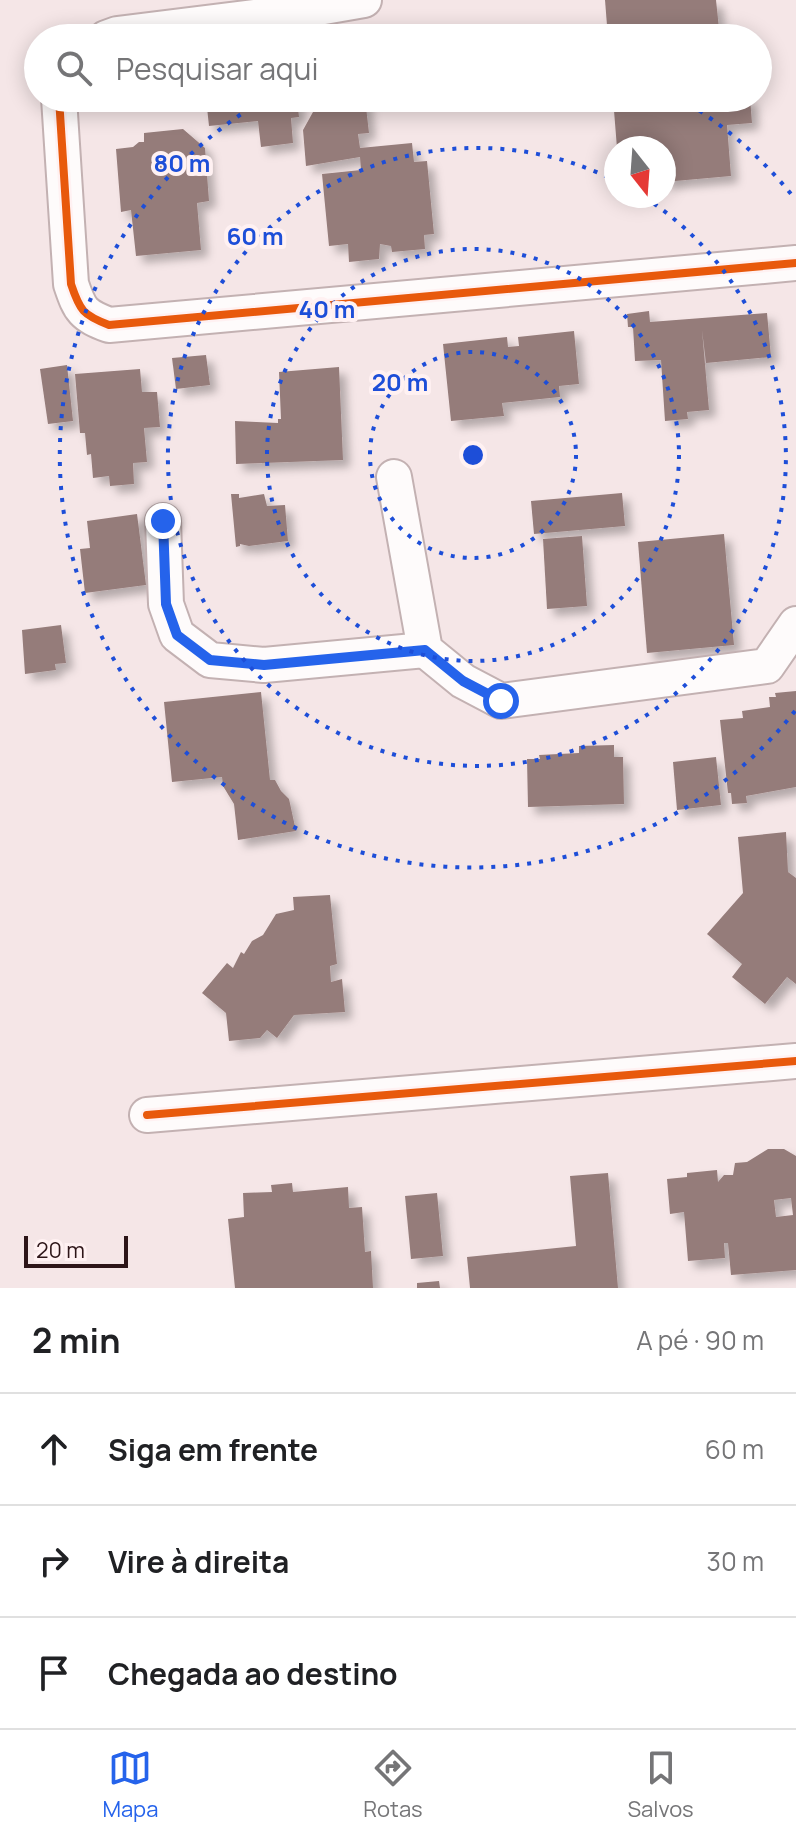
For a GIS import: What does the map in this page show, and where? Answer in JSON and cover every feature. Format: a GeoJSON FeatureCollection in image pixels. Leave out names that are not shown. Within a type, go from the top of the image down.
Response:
{"type":"FeatureCollection","features":[{"type":"Feature","properties":{"kind":"street"},"geometry":{"type":"LineString","coordinates":[[198,24],[364,0]]}},
{"type":"Feature","properties":{"kind":"street"},"geometry":{"type":"LineString","coordinates":[[60,112],[71,284],[76,300],[88,317],[109,325],[796,263]]}},
{"type":"Feature","properties":{"kind":"street"},"geometry":{"type":"LineString","coordinates":[[394,477],[425,650],[463,681],[501,701],[767,666],[796,624]]}},
{"type":"Feature","properties":{"kind":"street"},"geometry":{"type":"LineString","coordinates":[[163,521],[166,604],[177,635],[210,660],[264,665],[425,650]]}},
{"type":"Feature","properties":{"kind":"street"},"geometry":{"type":"LineString","coordinates":[[147,1115],[796,1061]]}},
{"type":"Feature","properties":{"kind":"building"},"geometry":{"type":"Polygon","coordinates":[[[605,0],[716,0],[719,24],[607,24],[605,0]]]}},
{"type":"Feature","properties":{"kind":"building"},"geometry":{"type":"Polygon","coordinates":[[[208,112],[298,112],[299,117],[291,118],[293,143],[261,147],[258,121],[209,126],[208,112]]]}},
{"type":"Feature","properties":{"kind":"building"},"geometry":{"type":"Polygon","coordinates":[[[313,112],[367,112],[369,133],[358,134],[360,148],[412,143],[414,162],[427,161],[434,234],[424,235],[425,249],[392,252],[391,246],[380,244],[379,259],[349,262],[348,244],[329,246],[322,174],[361,170],[360,157],[306,166],[303,130],[313,112]]]}},
{"type":"Feature","properties":{"kind":"building"},"geometry":{"type":"Polygon","coordinates":[[[614,112],[751,112],[752,123],[727,125],[731,176],[676,181],[676,136],[616,136],[614,112]]]}},
{"type":"Feature","properties":{"kind":"building"},"geometry":{"type":"Polygon","coordinates":[[[183,129],[205,148],[209,201],[197,203],[201,250],[136,256],[131,210],[121,212],[116,149],[144,142],[144,133],[183,129]]]}},
{"type":"Feature","properties":{"kind":"building"},"geometry":{"type":"Polygon","coordinates":[[[649,311],[650,322],[767,313],[771,357],[706,363],[702,330],[709,410],[687,412],[688,419],[665,421],[661,360],[635,361],[633,327],[628,327],[627,314],[649,311]]]}},
{"type":"Feature","properties":{"kind":"building"},"geometry":{"type":"Polygon","coordinates":[[[574,331],[579,384],[559,386],[560,397],[502,403],[504,416],[451,421],[443,344],[507,337],[508,347],[519,346],[518,337],[574,331]]]}},
{"type":"Feature","properties":{"kind":"building"},"geometry":{"type":"Polygon","coordinates":[[[206,355],[210,385],[176,389],[172,358],[206,355]]]}},
{"type":"Feature","properties":{"kind":"building"},"geometry":{"type":"Polygon","coordinates":[[[67,365],[73,421],[48,424],[40,369],[67,365]]]}},
{"type":"Feature","properties":{"kind":"building"},"geometry":{"type":"Polygon","coordinates":[[[339,367],[343,460],[236,464],[235,421],[278,423],[281,419],[279,372],[339,367]]]}},
{"type":"Feature","properties":{"kind":"building"},"geometry":{"type":"Polygon","coordinates":[[[140,369],[142,392],[157,392],[160,427],[144,428],[147,462],[133,463],[134,484],[110,486],[109,476],[93,478],[85,433],[80,433],[75,374],[140,369]]]}},
{"type":"Feature","properties":{"kind":"building"},"geometry":{"type":"Polygon","coordinates":[[[622,493],[625,526],[534,534],[531,501],[622,493]]]}},
{"type":"Feature","properties":{"kind":"building"},"geometry":{"type":"Polygon","coordinates":[[[231,494],[239,494],[239,498],[264,494],[267,506],[285,505],[288,541],[249,546],[240,544],[236,547],[231,494]]]}},
{"type":"Feature","properties":{"kind":"building"},"geometry":{"type":"Polygon","coordinates":[[[137,514],[146,585],[85,593],[80,549],[90,548],[87,521],[137,514]]]}},
{"type":"Feature","properties":{"kind":"building"},"geometry":{"type":"Polygon","coordinates":[[[724,534],[734,645],[647,653],[638,542],[724,534]]]}},
{"type":"Feature","properties":{"kind":"building"},"geometry":{"type":"Polygon","coordinates":[[[582,536],[587,606],[547,609],[543,539],[582,536]]]}},
{"type":"Feature","properties":{"kind":"building"},"geometry":{"type":"Polygon","coordinates":[[[61,625],[66,663],[55,664],[56,670],[25,674],[22,630],[61,625]]]}},
{"type":"Feature","properties":{"kind":"building"},"geometry":{"type":"Polygon","coordinates":[[[796,691],[796,787],[746,796],[747,803],[732,804],[731,793],[728,793],[720,720],[743,718],[742,711],[770,707],[769,697],[776,697],[775,693],[796,691]]]}},
{"type":"Feature","properties":{"kind":"building"},"geometry":{"type":"Polygon","coordinates":[[[261,692],[270,780],[275,780],[289,799],[296,831],[238,840],[234,804],[223,786],[222,777],[172,782],[164,702],[261,692]]]}},
{"type":"Feature","properties":{"kind":"building"},"geometry":{"type":"Polygon","coordinates":[[[614,745],[614,757],[623,757],[624,804],[528,807],[527,759],[540,759],[539,755],[579,753],[579,746],[614,745]]]}},
{"type":"Feature","properties":{"kind":"building"},"geometry":{"type":"Polygon","coordinates":[[[716,757],[721,805],[677,810],[673,762],[716,757]]]}},
{"type":"Feature","properties":{"kind":"building"},"geometry":{"type":"Polygon","coordinates":[[[786,832],[788,872],[796,878],[796,984],[787,977],[765,1004],[732,977],[742,964],[707,934],[743,893],[738,837],[786,832]]]}},
{"type":"Feature","properties":{"kind":"building"},"geometry":{"type":"Polygon","coordinates":[[[330,895],[337,964],[330,966],[331,982],[342,979],[345,1012],[294,1015],[277,1038],[267,1030],[260,1038],[229,1041],[226,1013],[202,993],[227,963],[233,968],[241,952],[244,954],[252,941],[263,935],[276,914],[294,910],[293,897],[330,895]]]}},
{"type":"Feature","properties":{"kind":"building"},"geometry":{"type":"Polygon","coordinates":[[[768,1149],[784,1149],[796,1156],[796,1270],[731,1275],[728,1243],[724,1243],[725,1258],[688,1261],[684,1212],[670,1214],[667,1179],[717,1170],[718,1182],[724,1175],[733,1175],[735,1163],[747,1162],[768,1149]],[[791,1198],[774,1200],[776,1217],[793,1215],[791,1198]]]}},
{"type":"Feature","properties":{"kind":"building"},"geometry":{"type":"Polygon","coordinates":[[[608,1173],[618,1288],[470,1288],[467,1257],[576,1246],[570,1176],[608,1173]]]}},
{"type":"Feature","properties":{"kind":"building"},"geometry":{"type":"Polygon","coordinates":[[[292,1183],[293,1192],[348,1187],[349,1208],[362,1207],[365,1252],[371,1251],[373,1288],[235,1288],[228,1219],[244,1217],[243,1193],[272,1192],[271,1185],[292,1183]]]}},
{"type":"Feature","properties":{"kind":"building"},"geometry":{"type":"Polygon","coordinates":[[[437,1193],[443,1256],[411,1259],[405,1196],[437,1193]]]}},
{"type":"Feature","properties":{"kind":"building"},"geometry":{"type":"Polygon","coordinates":[[[439,1281],[440,1288],[417,1288],[417,1283],[439,1281]]]}},
{"type":"Feature","properties":{"kind":"cycle path"},"geometry":{"type":"LineString","coordinates":[[60,112],[71,284],[84,311],[109,325],[796,263]]}},
{"type":"Feature","properties":{"kind":"cycle path"},"geometry":{"type":"LineString","coordinates":[[147,1115],[796,1061]]}},
{"type":"Feature","properties":{"kind":"route"},"geometry":{"type":"LineString","coordinates":[[163,521],[166,604],[177,635],[210,660],[264,665],[425,650],[463,681],[501,701]]}}]}
